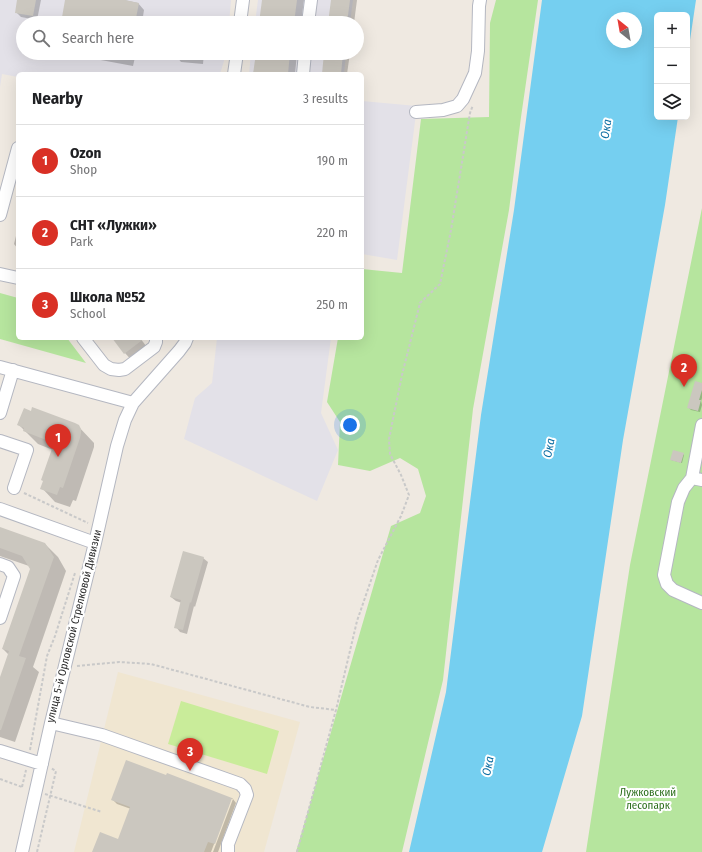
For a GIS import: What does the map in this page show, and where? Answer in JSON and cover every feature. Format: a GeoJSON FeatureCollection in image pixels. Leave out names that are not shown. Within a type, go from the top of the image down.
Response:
{"type":"FeatureCollection","features":[{"type":"Feature","properties":{"kind":"street"},"geometry":{"type":"LineString","coordinates":[[241,16],[243,0]]}},
{"type":"Feature","properties":{"kind":"street"},"geometry":{"type":"LineString","coordinates":[[309,16],[310,0]]}},
{"type":"Feature","properties":{"kind":"street"},"geometry":{"type":"LineString","coordinates":[[416,112],[442,110],[456,106],[463,99],[476,73],[480,0]]}},
{"type":"Feature","properties":{"kind":"street"},"geometry":{"type":"LineString","coordinates":[[234,72],[236,60]]}},
{"type":"Feature","properties":{"kind":"street"},"geometry":{"type":"LineString","coordinates":[[303,72],[304,60]]}},
{"type":"Feature","properties":{"kind":"street"},"geometry":{"type":"LineString","coordinates":[[0,215],[16,155]]}},
{"type":"Feature","properties":{"kind":"street"},"geometry":{"type":"LineString","coordinates":[[0,274],[16,278]]}},
{"type":"Feature","properties":{"kind":"street"},"geometry":{"type":"LineString","coordinates":[[85,340],[104,365],[111,369],[119,370],[125,369],[154,347],[156,340]]}},
{"type":"Feature","properties":{"kind":"street","name":"улица 5-й Орловской Стрелковой Дивизии"},"geometry":{"type":"LineString","coordinates":[[22,852],[36,791],[44,765],[51,723],[117,446],[125,420],[133,403],[179,351],[186,340]]}},
{"type":"Feature","properties":{"kind":"street"},"geometry":{"type":"LineString","coordinates":[[0,366],[133,403]]}},
{"type":"Feature","properties":{"kind":"street"},"geometry":{"type":"LineString","coordinates":[[0,413],[13,370]]}},
{"type":"Feature","properties":{"kind":"street"},"geometry":{"type":"LineString","coordinates":[[702,424],[697,479],[684,488],[678,502],[664,575],[667,584],[673,590],[702,603]]}},
{"type":"Feature","properties":{"kind":"street"},"geometry":{"type":"LineString","coordinates":[[0,441],[27,450],[14,488]]}},
{"type":"Feature","properties":{"kind":"street"},"geometry":{"type":"LineString","coordinates":[[0,509],[95,543]]}},
{"type":"Feature","properties":{"kind":"street"},"geometry":{"type":"LineString","coordinates":[[0,564],[8,567],[14,576],[0,618]]}},
{"type":"Feature","properties":{"kind":"street"},"geometry":{"type":"LineString","coordinates":[[51,723],[102,735],[240,784],[245,789],[247,795],[228,844],[228,852]]}},
{"type":"Feature","properties":{"kind":"street"},"geometry":{"type":"LineString","coordinates":[[0,751],[44,765]]}},
{"type":"Feature","properties":{"kind":"path"},"geometry":{"type":"LineString","coordinates":[[297,852],[336,710],[357,621],[378,560],[401,516],[409,495],[390,454],[389,439],[402,375],[420,304],[440,284],[451,230],[470,113],[475,99]]}},
{"type":"Feature","properties":{"kind":"path"},"geometry":{"type":"LineString","coordinates":[[14,488],[88,523]]}},
{"type":"Feature","properties":{"kind":"path"},"geometry":{"type":"LineString","coordinates":[[73,666],[119,662],[151,664],[310,707],[336,710]]}},
{"type":"Feature","properties":{"kind":"path"},"geometry":{"type":"LineString","coordinates":[[37,852],[56,771],[44,765]]}},
{"type":"Feature","properties":{"kind":"path"},"geometry":{"type":"LineString","coordinates":[[0,780],[102,812]]}},
{"type":"Feature","properties":{"kind":"shaded area"},"geometry":{"type":"Polygon","coordinates":[[[0,0],[231,0],[230,16],[16,16],[16,60],[224,60],[221,72],[16,72],[16,77],[2,74],[0,87],[0,0]]]}},
{"type":"Feature","properties":{"kind":"shaded area"},"geometry":{"type":"Polygon","coordinates":[[[258,0],[353,0],[351,16],[256,16],[258,0]]]}},
{"type":"Feature","properties":{"kind":"shaded area"},"geometry":{"type":"Polygon","coordinates":[[[250,60],[345,60],[344,72],[249,72],[250,60]]]}},
{"type":"Feature","properties":{"kind":"shaded area"},"geometry":{"type":"Polygon","coordinates":[[[364,101],[417,106],[397,260],[364,254],[364,101]]]}},
{"type":"Feature","properties":{"kind":"shaded area"},"geometry":{"type":"Polygon","coordinates":[[[217,340],[331,340],[321,413],[338,450],[317,501],[184,439],[195,398],[212,383],[217,340]]]}},
{"type":"Feature","properties":{"kind":"shaded area"},"geometry":{"type":"Polygon","coordinates":[[[118,672],[300,722],[264,852],[74,852],[118,672]]]}},
{"type":"Feature","properties":{"kind":"green space"},"geometry":{"type":"Polygon","coordinates":[[[496,0],[538,0],[509,210],[473,409],[443,680],[402,852],[296,852],[391,526],[420,513],[426,496],[418,469],[400,458],[370,471],[338,465],[340,422],[327,402],[338,340],[364,340],[364,269],[402,273],[421,119],[489,117],[490,23],[496,0]]]}},
{"type":"Feature","properties":{"kind":"green space","name":"Лужковский лесопарк"},"geometry":{"type":"Polygon","coordinates":[[[702,208],[702,852],[586,852],[630,565],[702,208]]]}},
{"type":"Feature","properties":{"kind":"green space"},"geometry":{"type":"Polygon","coordinates":[[[0,293],[16,297],[16,340],[69,340],[86,363],[0,339],[0,293]]]}},
{"type":"Feature","properties":{"kind":"green space"},"geometry":{"type":"Polygon","coordinates":[[[181,701],[279,731],[267,774],[168,744],[181,701]]]}},
{"type":"Feature","properties":{"kind":"water","name":"Ока"},"geometry":{"type":"Polygon","coordinates":[[[542,0],[696,0],[690,40],[690,12],[654,12],[654,120],[678,120],[665,205],[623,440],[582,716],[542,852],[409,852],[446,692],[481,415],[514,210],[542,0]]]}},
{"type":"Feature","properties":{"kind":"building"},"geometry":{"type":"Polygon","coordinates":[[[17,0],[36,0],[33,16],[15,13],[17,0]]]}},
{"type":"Feature","properties":{"kind":"building"},"geometry":{"type":"Polygon","coordinates":[[[65,0],[125,0],[139,3],[136,16],[62,16],[65,0]]]}},
{"type":"Feature","properties":{"kind":"building"},"geometry":{"type":"Polygon","coordinates":[[[262,0],[297,0],[295,16],[260,16],[262,0]]]}},
{"type":"Feature","properties":{"kind":"building"},"geometry":{"type":"Polygon","coordinates":[[[331,0],[350,0],[348,16],[329,16],[331,0]]]}},
{"type":"Feature","properties":{"kind":"building"},"geometry":{"type":"Polygon","coordinates":[[[255,60],[289,60],[288,72],[253,72],[255,60]]]}},
{"type":"Feature","properties":{"kind":"building"},"geometry":{"type":"Polygon","coordinates":[[[323,60],[342,60],[341,72],[322,72],[323,60]]]}},
{"type":"Feature","properties":{"kind":"building"},"geometry":{"type":"Polygon","coordinates":[[[114,340],[142,340],[124,354],[114,340]]]}},
{"type":"Feature","properties":{"kind":"building"},"geometry":{"type":"Polygon","coordinates":[[[695,381],[702,383],[702,390],[699,400],[701,400],[698,411],[687,408],[695,381]]]}},
{"type":"Feature","properties":{"kind":"building"},"geometry":{"type":"Polygon","coordinates":[[[32,407],[75,423],[79,425],[81,429],[80,438],[63,488],[60,487],[57,495],[40,489],[43,481],[41,480],[54,443],[23,431],[24,428],[17,425],[24,408],[31,411],[32,407]]]}},
{"type":"Feature","properties":{"kind":"building"},"geometry":{"type":"Polygon","coordinates":[[[673,450],[684,453],[681,463],[670,460],[673,450]]]}},
{"type":"Feature","properties":{"kind":"building"},"geometry":{"type":"Polygon","coordinates":[[[0,527],[45,543],[54,557],[19,656],[26,658],[1,730],[0,677],[9,651],[2,649],[30,569],[22,556],[0,548],[0,527]]]}},
{"type":"Feature","properties":{"kind":"building"},"geometry":{"type":"Polygon","coordinates":[[[183,551],[204,557],[183,630],[174,628],[181,600],[170,597],[183,551]]]}},
{"type":"Feature","properties":{"kind":"building"},"geometry":{"type":"Polygon","coordinates":[[[126,760],[166,775],[167,773],[232,798],[215,844],[208,842],[204,852],[92,852],[100,832],[118,839],[130,807],[111,800],[126,760]]]}},
{"type":"Feature","properties":{"kind":"place","name":"СНТ «Лужки»"},"geometry":{"type":"Point","coordinates":[684,387]}},
{"type":"Feature","properties":{"kind":"place","name":"Ozon"},"geometry":{"type":"Point","coordinates":[58,457]}},
{"type":"Feature","properties":{"kind":"place","name":"Школа №52"},"geometry":{"type":"Point","coordinates":[190,771]}}]}
